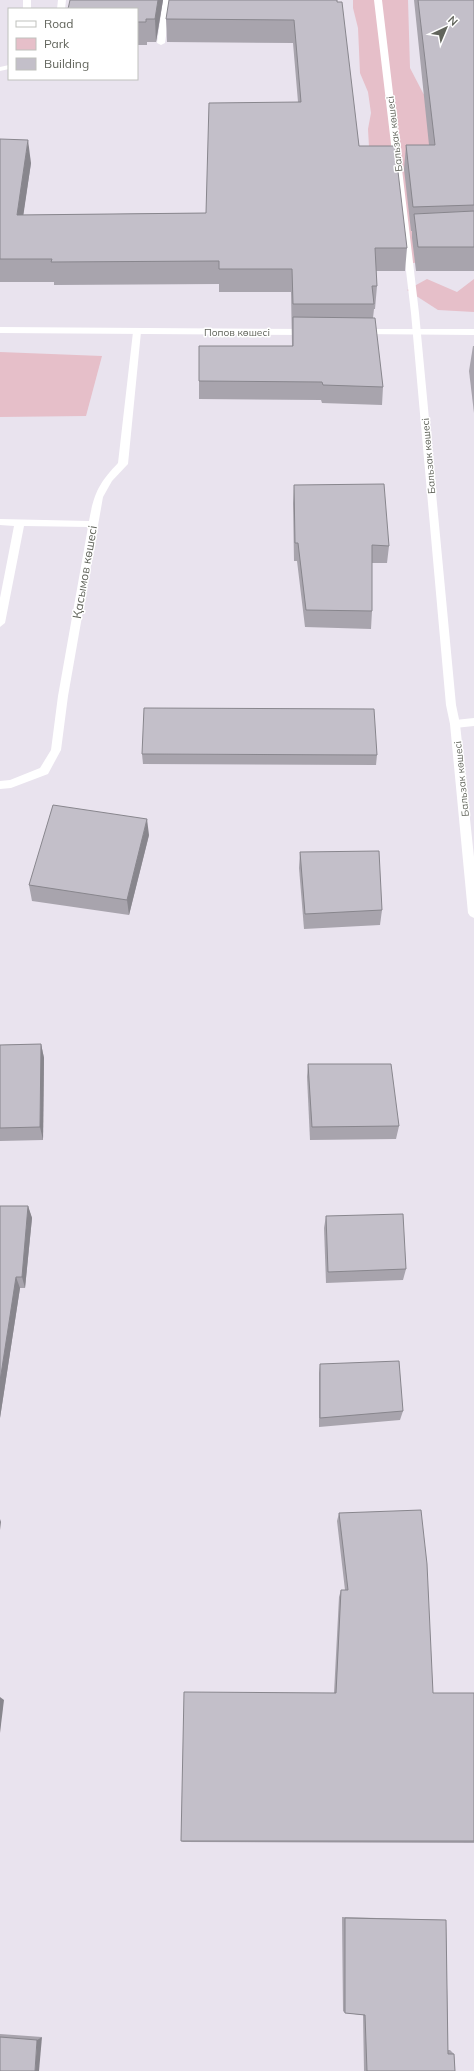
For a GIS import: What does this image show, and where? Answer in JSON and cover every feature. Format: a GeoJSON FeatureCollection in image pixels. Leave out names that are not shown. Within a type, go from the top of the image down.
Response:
{"type":"FeatureCollection","features":[{"type":"Feature","properties":{"kind":"street"},"geometry":{"type":"LineString","coordinates":[[161,43],[167,0]]}},
{"type":"Feature","properties":{"kind":"street","name":"Бальзак көшесі"},"geometry":{"type":"LineString","coordinates":[[378,0],[409,235],[416,332],[450,697],[455,724],[473,891],[474,913]]}},
{"type":"Feature","properties":{"kind":"street","name":"Попов көшесі"},"geometry":{"type":"LineString","coordinates":[[0,330],[320,332]]}},
{"type":"Feature","properties":{"kind":"street","name":"Қасымов көшесі"},"geometry":{"type":"LineString","coordinates":[[0,785],[11,784],[44,771],[56,750],[63,696],[98,497],[109,479],[123,464],[137,332]]}},
{"type":"Feature","properties":{"kind":"street"},"geometry":{"type":"LineString","coordinates":[[352,332],[474,332]]}},
{"type":"Feature","properties":{"kind":"street"},"geometry":{"type":"LineString","coordinates":[[0,522],[93,524]]}},
{"type":"Feature","properties":{"kind":"street"},"geometry":{"type":"LineString","coordinates":[[0,623],[20,522]]}},
{"type":"Feature","properties":{"kind":"street"},"geometry":{"type":"LineString","coordinates":[[455,724],[474,722]]}},
{"type":"Feature","properties":{"kind":"green space"},"geometry":{"type":"Polygon","coordinates":[[[353,0],[408,0],[410,68],[423,93],[443,122],[457,251],[414,263],[377,263],[368,129],[371,113],[368,92],[360,73],[358,28],[353,8],[353,0]]]}},
{"type":"Feature","properties":{"kind":"green space"},"geometry":{"type":"Polygon","coordinates":[[[427,279],[457,292],[474,279],[474,312],[438,310],[407,290],[427,279]]]}},
{"type":"Feature","properties":{"kind":"green space"},"geometry":{"type":"Polygon","coordinates":[[[0,352],[102,356],[86,416],[0,417],[0,352]]]}},
{"type":"Feature","properties":{"kind":"building"},"geometry":{"type":"Polygon","coordinates":[[[70,0],[158,0],[155,19],[146,19],[146,22],[138,22],[138,8],[68,8],[70,0]]]}},
{"type":"Feature","properties":{"kind":"building"},"geometry":{"type":"Polygon","coordinates":[[[169,0],[337,0],[337,2],[342,2],[359,146],[395,146],[407,248],[375,248],[377,286],[372,286],[374,304],[293,304],[292,269],[219,269],[219,261],[51,262],[52,259],[0,259],[0,139],[28,140],[17,215],[206,213],[209,103],[301,102],[294,20],[166,19],[169,0]]]}},
{"type":"Feature","properties":{"kind":"building"},"geometry":{"type":"Polygon","coordinates":[[[418,0],[474,0],[474,205],[413,207],[406,145],[435,145],[418,0]]]}},
{"type":"Feature","properties":{"kind":"building"},"geometry":{"type":"Polygon","coordinates":[[[474,211],[474,247],[418,247],[414,214],[474,211]]]}},
{"type":"Feature","properties":{"kind":"building"},"geometry":{"type":"Polygon","coordinates":[[[293,317],[375,318],[383,387],[323,385],[322,382],[199,381],[199,346],[293,346],[293,317]]]}},
{"type":"Feature","properties":{"kind":"building"},"geometry":{"type":"Polygon","coordinates":[[[384,484],[389,546],[372,545],[372,611],[306,610],[298,543],[295,543],[294,485],[384,484]]]}},
{"type":"Feature","properties":{"kind":"building"},"geometry":{"type":"Polygon","coordinates":[[[144,708],[374,709],[377,755],[142,754],[144,708]]]}},
{"type":"Feature","properties":{"kind":"building"},"geometry":{"type":"Polygon","coordinates":[[[53,805],[147,819],[127,900],[29,885],[53,805]]]}},
{"type":"Feature","properties":{"kind":"building"},"geometry":{"type":"Polygon","coordinates":[[[379,851],[382,910],[305,914],[300,852],[379,851]]]}},
{"type":"Feature","properties":{"kind":"building"},"geometry":{"type":"Polygon","coordinates":[[[41,1044],[40,1127],[0,1128],[0,1045],[41,1044]]]}},
{"type":"Feature","properties":{"kind":"building"},"geometry":{"type":"Polygon","coordinates":[[[308,1064],[391,1064],[399,1126],[312,1127],[308,1064]]]}},
{"type":"Feature","properties":{"kind":"building"},"geometry":{"type":"Polygon","coordinates":[[[0,1206],[28,1206],[22,1277],[16,1277],[0,1381],[0,1206]]]}},
{"type":"Feature","properties":{"kind":"building"},"geometry":{"type":"Polygon","coordinates":[[[403,1214],[406,1269],[328,1272],[326,1216],[403,1214]]]}},
{"type":"Feature","properties":{"kind":"building"},"geometry":{"type":"Polygon","coordinates":[[[399,1361],[403,1411],[320,1418],[320,1364],[399,1361]]]}},
{"type":"Feature","properties":{"kind":"building"},"geometry":{"type":"Polygon","coordinates":[[[421,1510],[427,1564],[433,1693],[474,1693],[474,1841],[181,1841],[184,1692],[336,1693],[341,1590],[348,1590],[339,1513],[421,1510]]]}},
{"type":"Feature","properties":{"kind":"building"},"geometry":{"type":"Polygon","coordinates":[[[345,1918],[446,1920],[448,2054],[454,2054],[455,2071],[367,2071],[365,2015],[345,2013],[345,1918]]]}},
{"type":"Feature","properties":{"kind":"building"},"geometry":{"type":"Polygon","coordinates":[[[0,2037],[37,2040],[35,2071],[0,2071],[0,2037]]]}}]}
